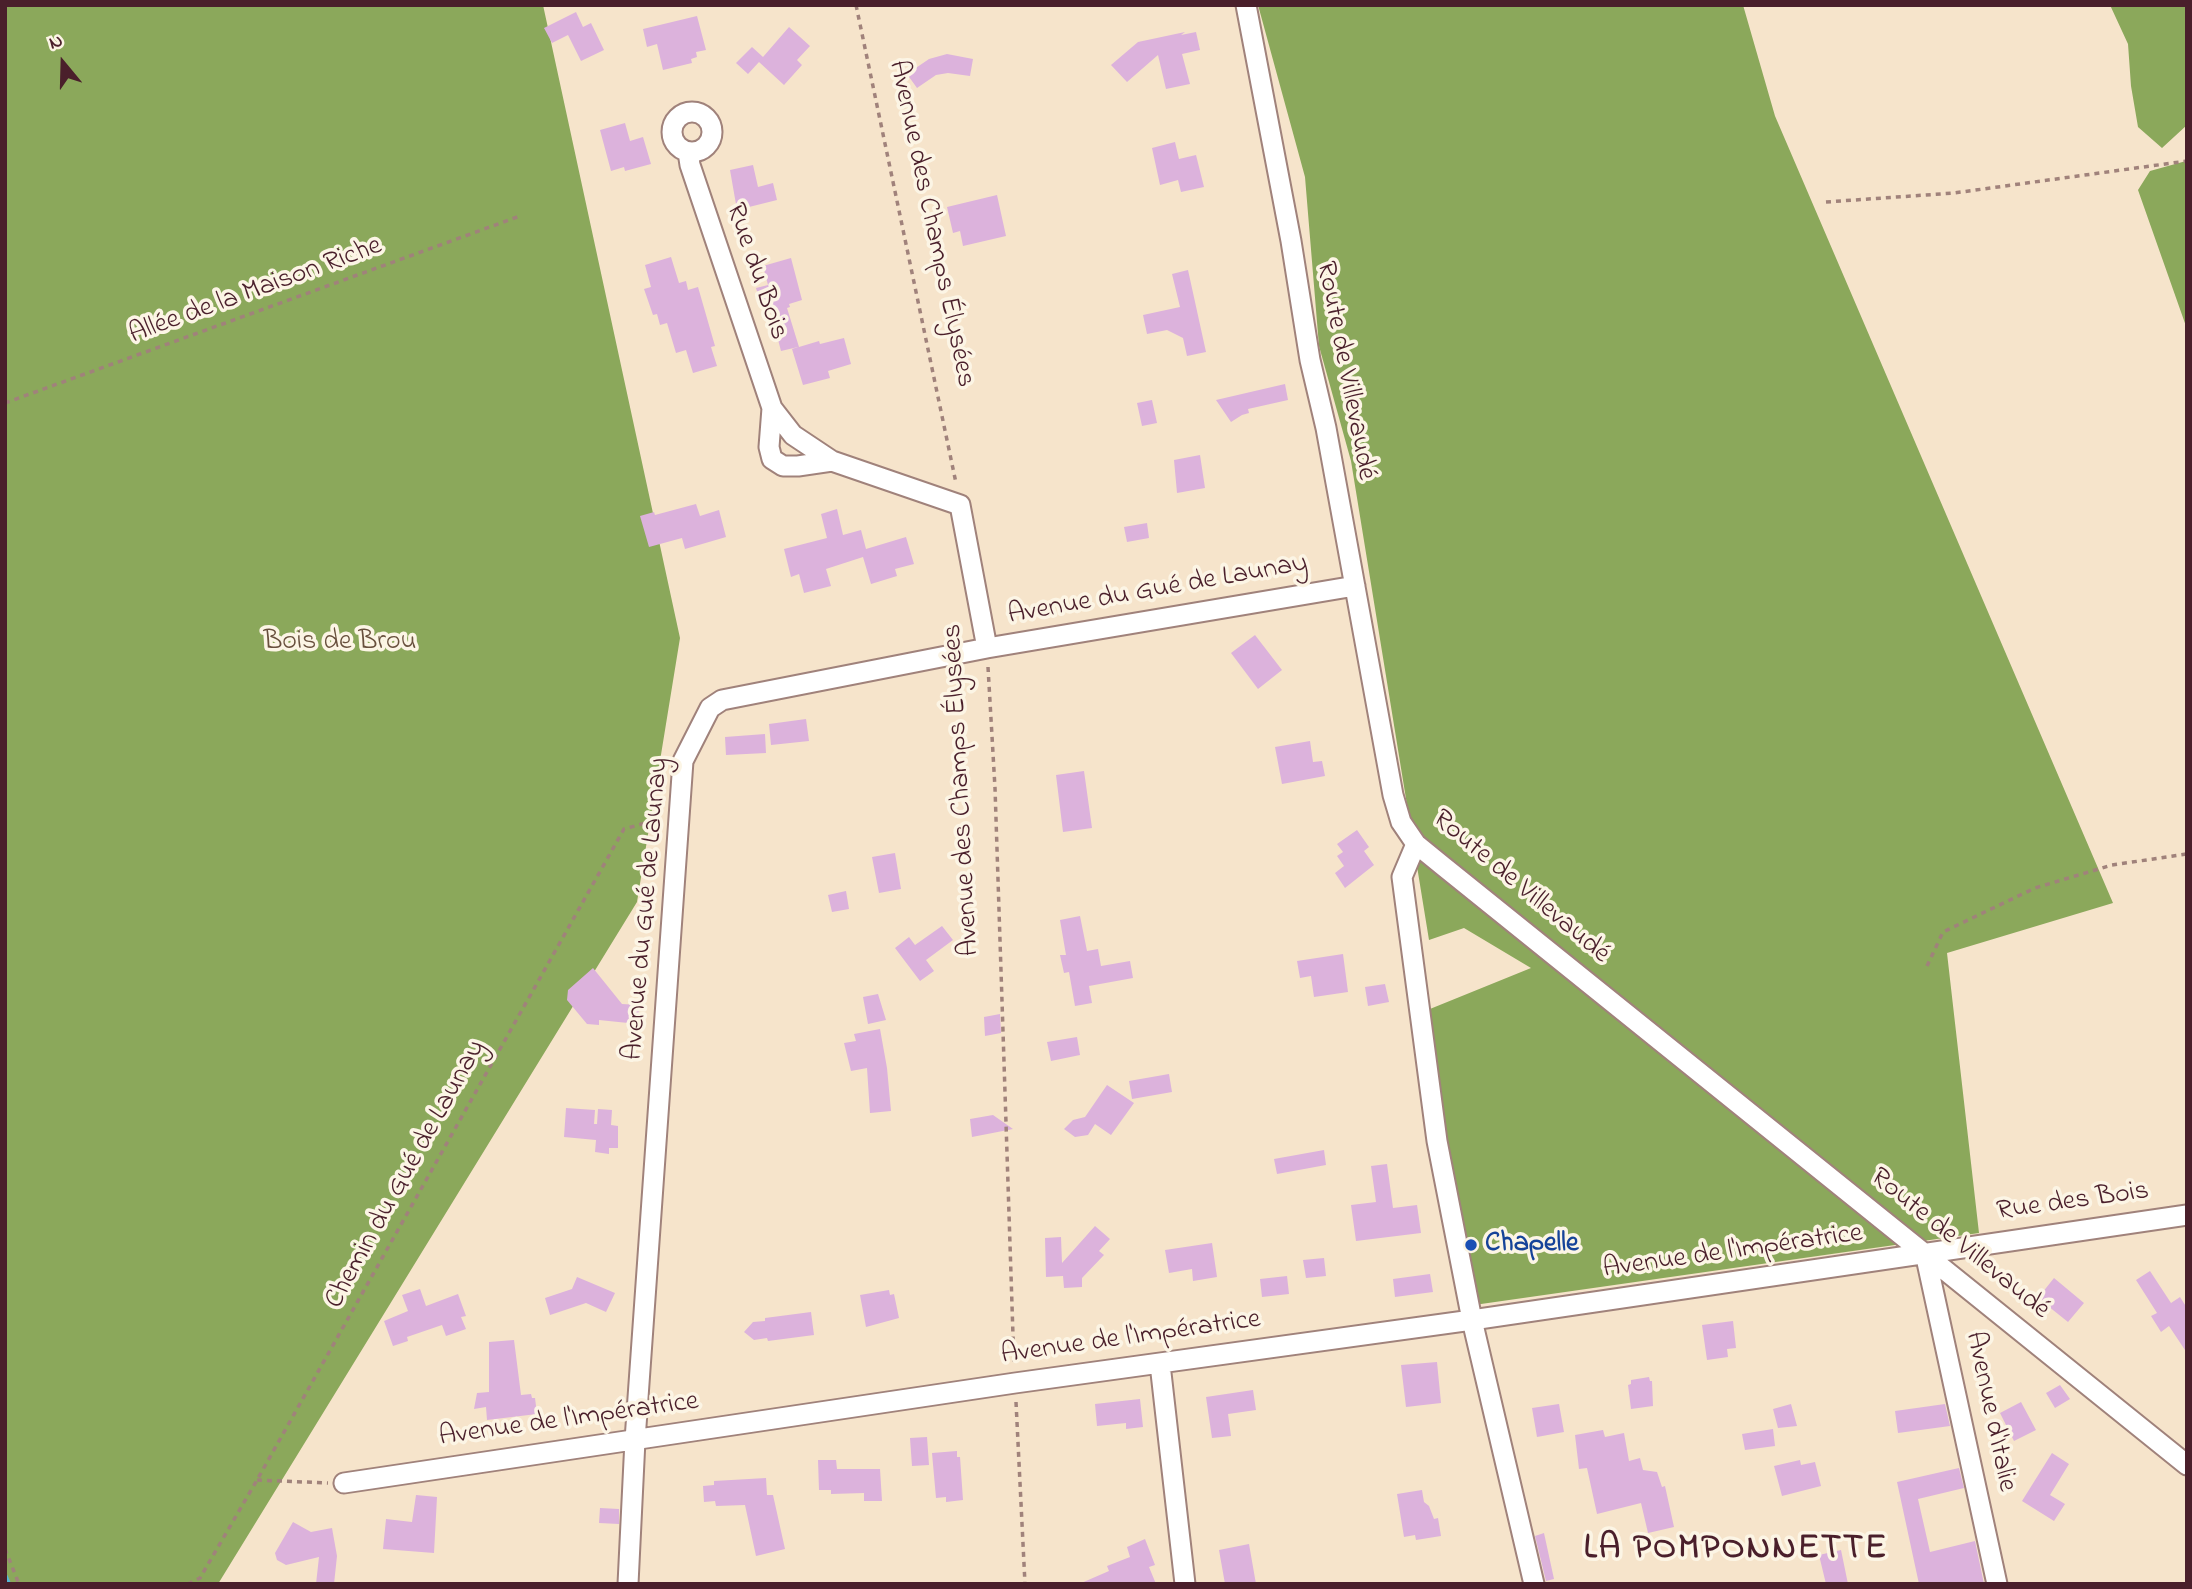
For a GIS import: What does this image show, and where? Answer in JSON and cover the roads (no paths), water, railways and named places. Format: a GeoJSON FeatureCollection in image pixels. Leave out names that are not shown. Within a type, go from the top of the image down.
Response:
{"type":"FeatureCollection","features":[{"type":"Feature","properties":{"kind":"street","name":"Route de Villevaudé"},"geometry":{"type":"LineString","coordinates":[[1246,5],[1291,241],[1310,360],[1326,428],[1393,795],[1401,822],[1416,844],[2187,1465]]}},
{"type":"Feature","properties":{"kind":"street","name":"Rue du Bois"},"geometry":{"type":"LineString","coordinates":[[688,152],[690,165],[772,408],[793,435],[832,461],[960,505]]}},
{"type":"Feature","properties":{"kind":"street","name":"Rue du Bois"},"geometry":{"type":"LineString","coordinates":[[772,408],[769,447],[772,459],[783,466],[832,461]]}},
{"type":"Feature","properties":{"kind":"street","name":"Avenue des Champs Élysées"},"geometry":{"type":"LineString","coordinates":[[960,505],[987,648]]}},
{"type":"Feature","properties":{"kind":"street","name":"Avenue du Gué de Launay"},"geometry":{"type":"LineString","coordinates":[[628,1584],[635,1440],[683,761],[710,708],[722,700],[987,648],[1355,586]]}},
{"type":"Feature","properties":{"kind":"street"},"geometry":{"type":"LineString","coordinates":[[1416,844],[1402,877],[1437,1141],[1472,1320],[1534,1584]]}},
{"type":"Feature","properties":{"kind":"street","name":"Rue des Bois"},"geometry":{"type":"LineString","coordinates":[[1925,1253],[2187,1215]]}},
{"type":"Feature","properties":{"kind":"street","name":"Avenue de l'Impératrice"},"geometry":{"type":"LineString","coordinates":[[344,1483],[1015,1383],[1472,1320],[1925,1253]]}},
{"type":"Feature","properties":{"kind":"street","name":"Avenue d'Italie"},"geometry":{"type":"LineString","coordinates":[[1925,1253],[1997,1584]]}},
{"type":"Feature","properties":{"kind":"street"},"geometry":{"type":"LineString","coordinates":[[1160,1364],[1185,1584]]}},
{"type":"Feature","properties":{"kind":"waterway"},"geometry":{"type":"LineString","coordinates":[[5,1577],[8,1584]]}},
{"type":"Feature","properties":{"kind":"place","name":"Chapelle"},"geometry":{"type":"Point","coordinates":[1471,1245]}},
{"type":"Feature","properties":{"kind":"district","name":"LA POMPONNETTE"},"geometry":{"type":"Point","coordinates":[1736,1551]}},
{"type":"Feature","properties":{"kind":"park label","name":"Bois de Brou"},"geometry":{"type":"Point","coordinates":[340,643]}}]}
